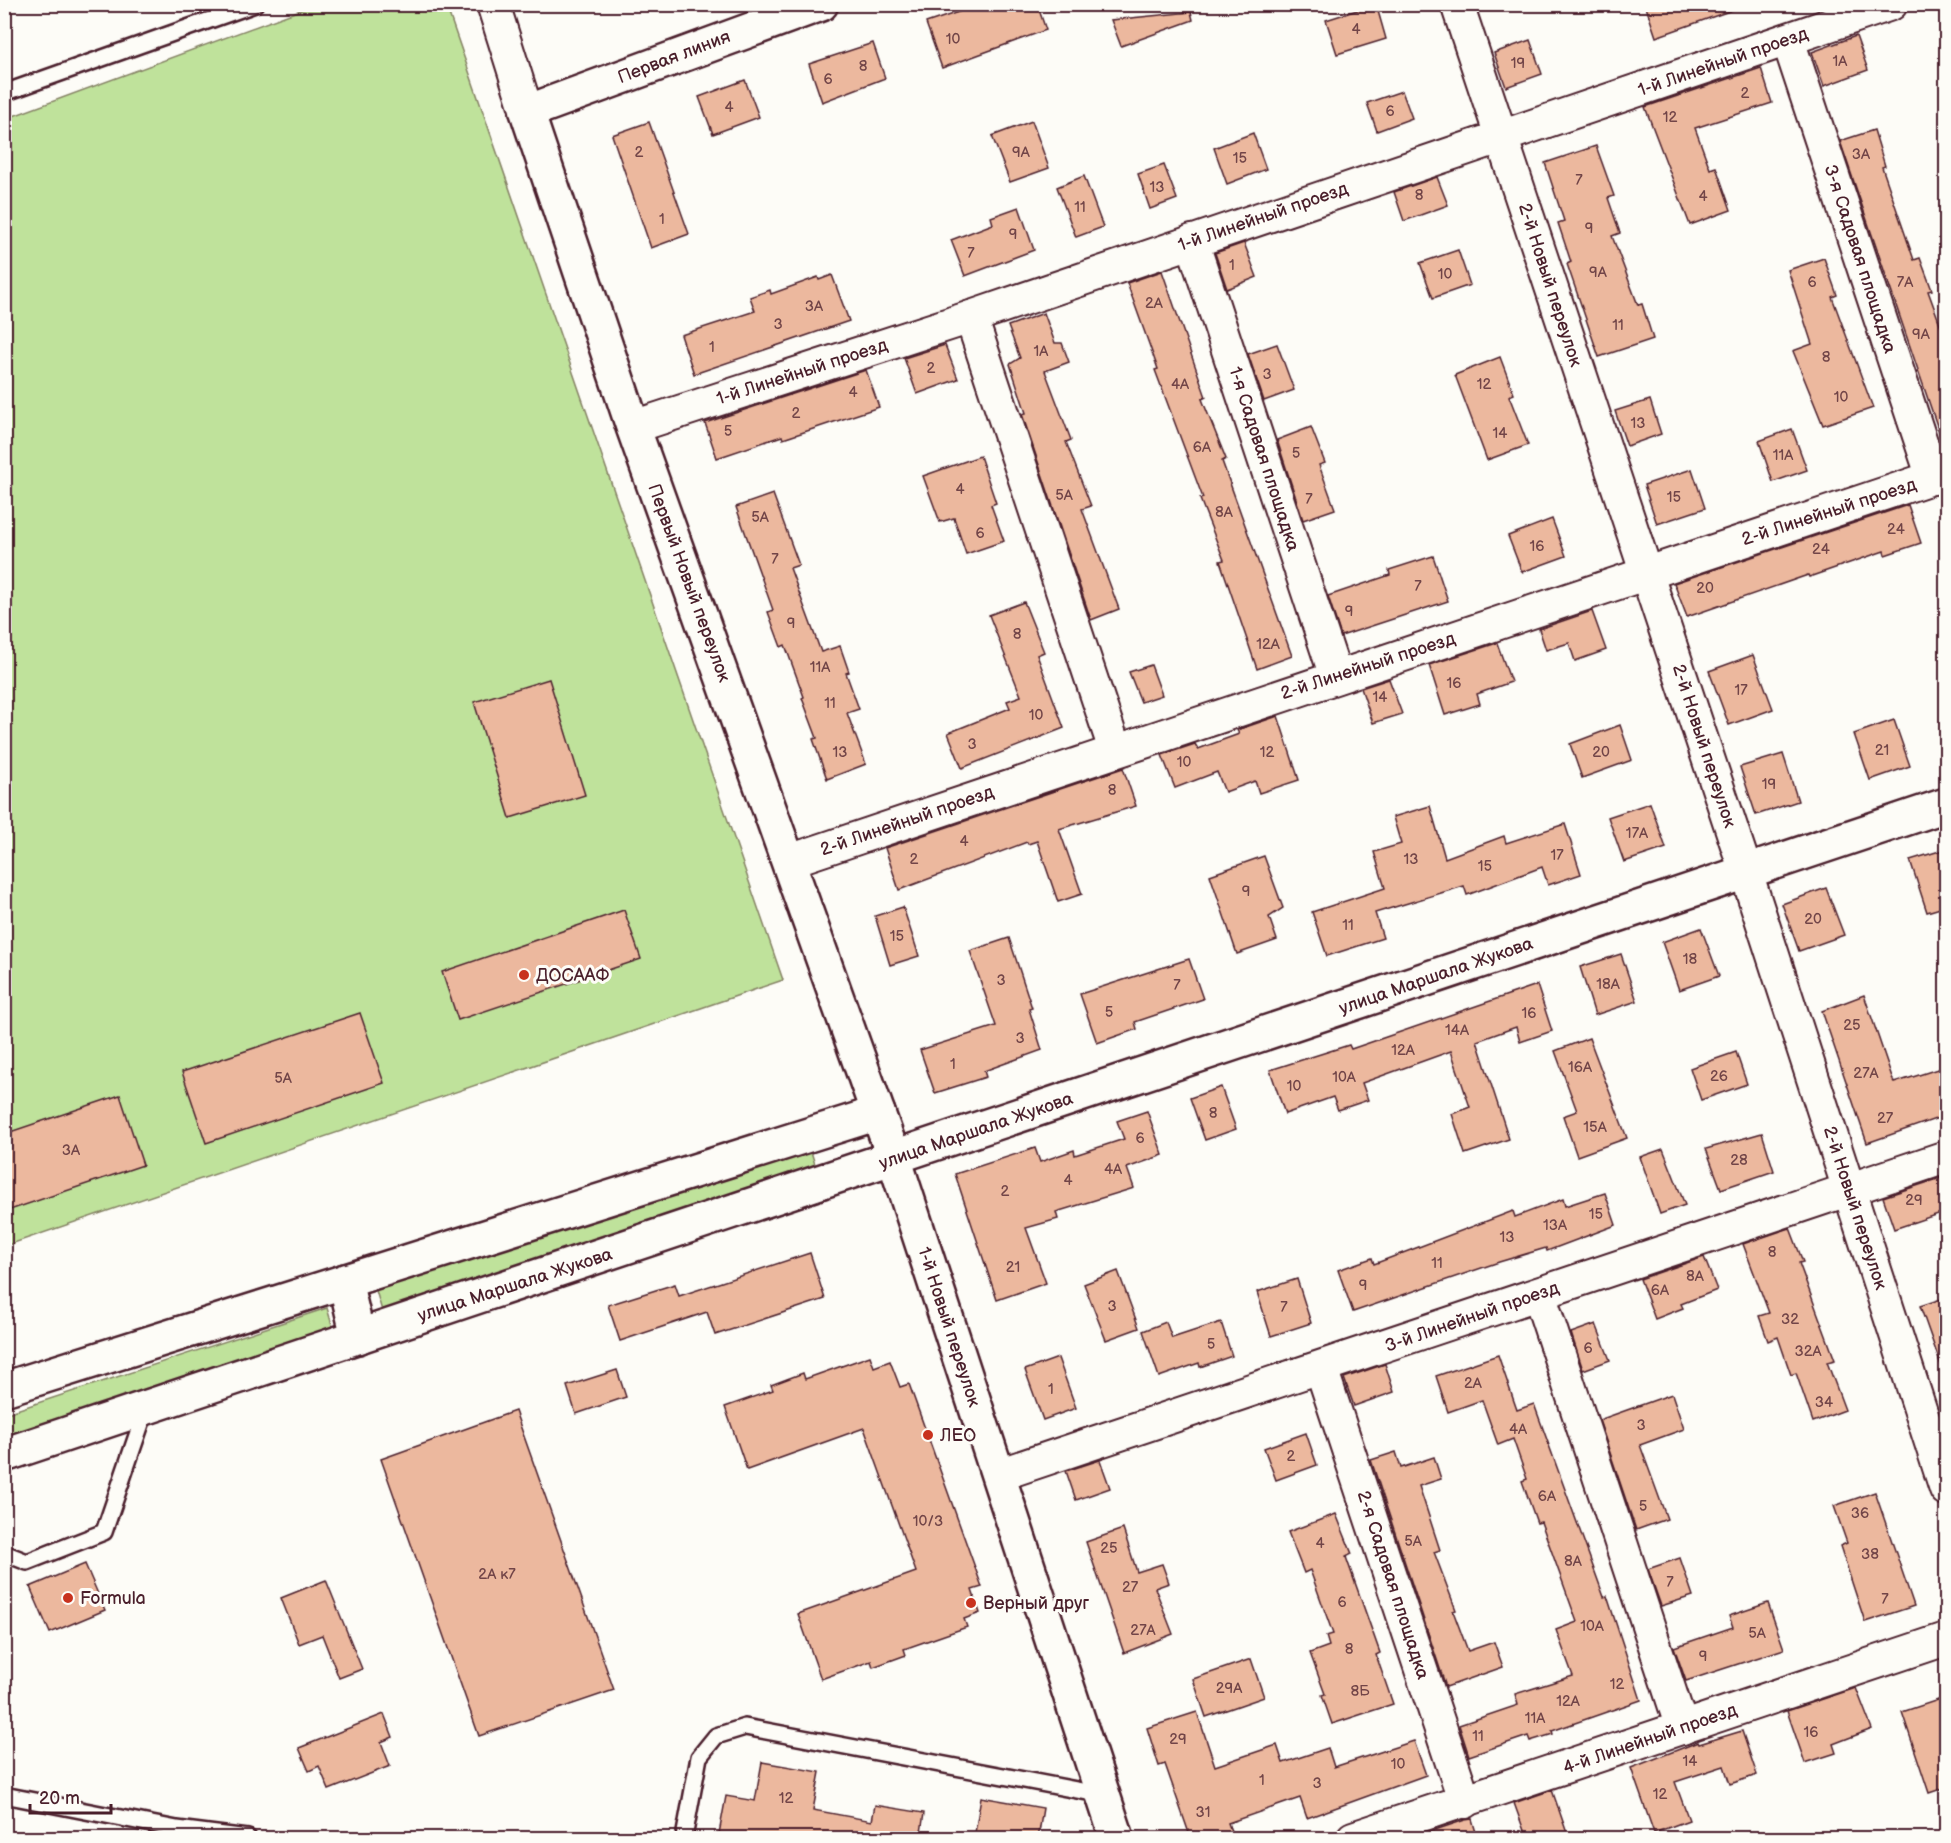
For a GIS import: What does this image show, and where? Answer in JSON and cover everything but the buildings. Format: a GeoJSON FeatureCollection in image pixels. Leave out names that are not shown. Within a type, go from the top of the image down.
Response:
{"type":"FeatureCollection","features":[{"type":"Feature","properties":{"kind":"main road","name":"Первая линия"},"geometry":{"type":"LineString","coordinates":[[527,112],[821,4]]}},
{"type":"Feature","properties":{"kind":"main road","name":"Первый Новый переулок"},"geometry":{"type":"LineString","coordinates":[[527,112],[633,427],[894,1158]]}},
{"type":"Feature","properties":{"kind":"main road","name":"улица Маршала Жукова"},"geometry":{"type":"LineString","coordinates":[[4,1455],[1947,806]]}},
{"type":"Feature","properties":{"kind":"main road"},"geometry":{"type":"LineString","coordinates":[[4,1389],[878,1113]]}},
{"type":"Feature","properties":{"kind":"main road","name":"1-й Новый переулок"},"geometry":{"type":"LineString","coordinates":[[894,1158],[1117,1839]]}},
{"type":"Feature","properties":{"kind":"main road"},"geometry":{"type":"LineString","coordinates":[[345,1281],[358,1337]]}},
{"type":"Feature","properties":{"kind":"street","name":"Первый Новый переулок"},"geometry":{"type":"LineString","coordinates":[[493,4],[527,112]]}},
{"type":"Feature","properties":{"kind":"street","name":"2-й Новый переулок"},"geometry":{"type":"LineString","coordinates":[[1457,4],[1746,872],[1947,1489]]}},
{"type":"Feature","properties":{"kind":"street","name":"1-й Линейный проезд"},"geometry":{"type":"LineString","coordinates":[[633,427],[971,317],[1891,4]]}},
{"type":"Feature","properties":{"kind":"street","name":"3-я Садовая площадка"},"geometry":{"type":"LineString","coordinates":[[1788,40],[1940,475]]}},
{"type":"Feature","properties":{"kind":"street","name":"1-я Садовая площадка"},"geometry":{"type":"LineString","coordinates":[[1192,241],[1336,677]]}},
{"type":"Feature","properties":{"kind":"street"},"geometry":{"type":"LineString","coordinates":[[971,317],[1115,750]]}},
{"type":"Feature","properties":{"kind":"street","name":"2-й Линейный проезд"},"geometry":{"type":"LineString","coordinates":[[789,861],[1940,475]]}},
{"type":"Feature","properties":{"kind":"street","name":"3-й Линейный проезд"},"geometry":{"type":"LineString","coordinates":[[998,1474],[1947,1157]]}},
{"type":"Feature","properties":{"kind":"street"},"geometry":{"type":"LineString","coordinates":[[1539,1294],[1682,1728]]}},
{"type":"Feature","properties":{"kind":"street","name":"2-я Cадовая площадка"},"geometry":{"type":"LineString","coordinates":[[1321,1368],[1465,1802]]}},
{"type":"Feature","properties":{"kind":"street","name":"4-й Линейный проезд"},"geometry":{"type":"LineString","coordinates":[[1353,1839],[1947,1639]]}},
{"type":"Feature","properties":{"kind":"lane"},"geometry":{"type":"LineString","coordinates":[[4,93],[255,4]]}},
{"type":"Feature","properties":{"kind":"lane"},"geometry":{"type":"LineString","coordinates":[[4,1553],[27,1562],[104,1532],[147,1407]]}},
{"type":"Feature","properties":{"kind":"lane"},"geometry":{"type":"LineString","coordinates":[[684,1839],[699,1757],[716,1736],[745,1727],[1103,1795]]}},
{"type":"Feature","properties":{"kind":"lane"},"geometry":{"type":"LineString","coordinates":[[4,1795],[176,1834],[248,1839]]}},
{"type":"Feature","properties":{"kind":"green space"},"geometry":{"type":"Polygon","coordinates":[[[314,5],[446,5],[783,980],[5,1246],[5,119],[314,5]]]}},
{"type":"Feature","properties":{"kind":"green space"},"geometry":{"type":"Polygon","coordinates":[[[809,1145],[817,1171],[384,1318],[375,1287],[809,1145]]]}},
{"type":"Feature","properties":{"kind":"green space"},"geometry":{"type":"Polygon","coordinates":[[[327,1308],[335,1335],[5,1444],[4,1414],[327,1308]]]}},
{"type":"Feature","properties":{"kind":"place","name":"ДОСААФ"},"geometry":{"type":"Point","coordinates":[524,975]}},
{"type":"Feature","properties":{"kind":"place","name":"ЛЕО"},"geometry":{"type":"Point","coordinates":[928,1435]}},
{"type":"Feature","properties":{"kind":"place","name":"Formula"},"geometry":{"type":"Point","coordinates":[68,1598]}},
{"type":"Feature","properties":{"kind":"place","name":"Верный друг"},"geometry":{"type":"Point","coordinates":[971,1603]}}]}
